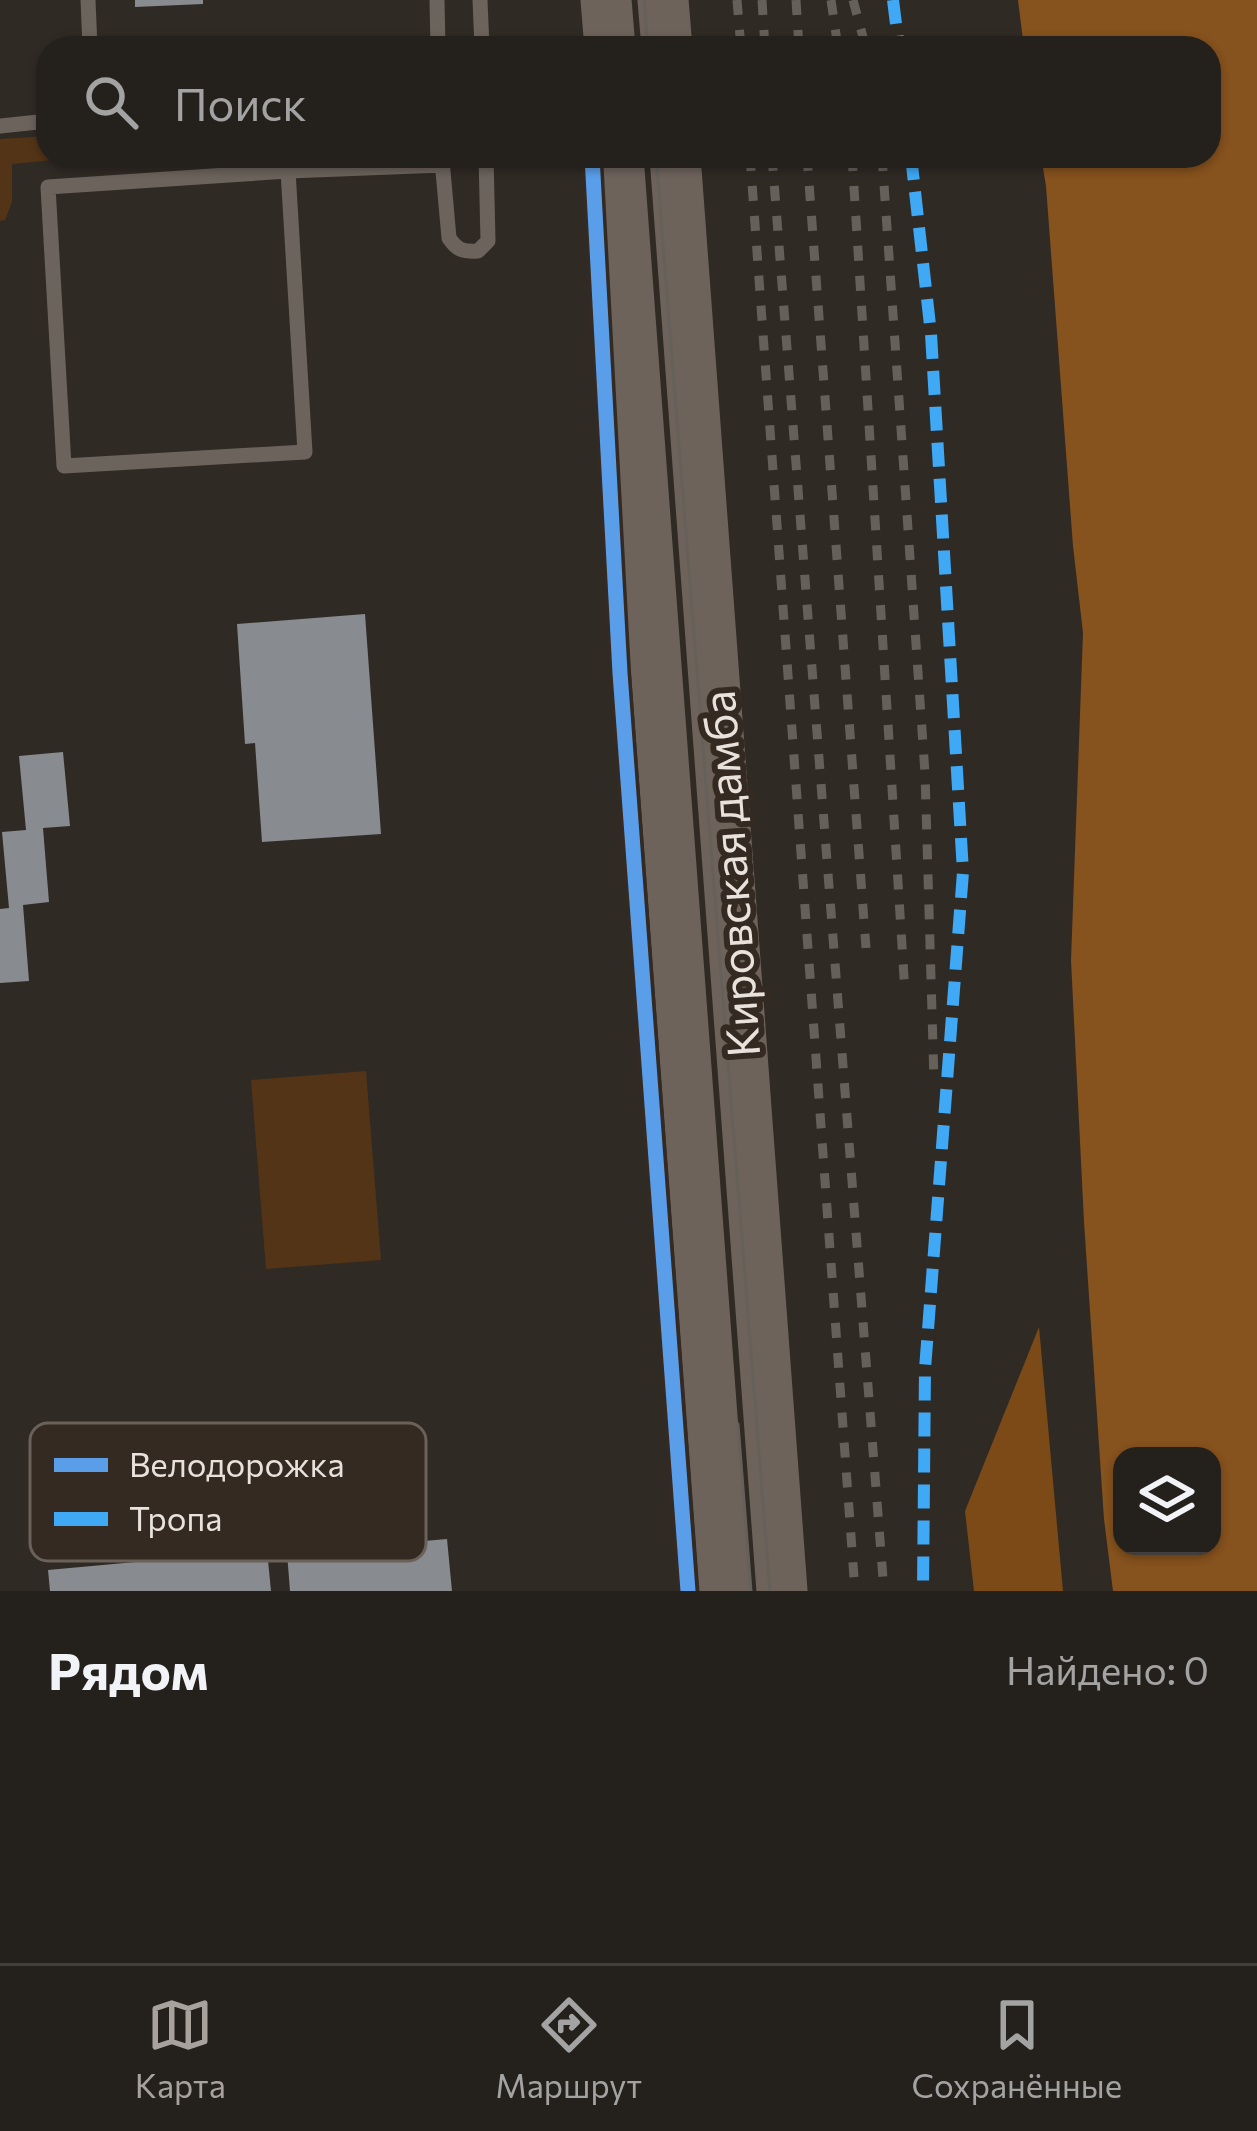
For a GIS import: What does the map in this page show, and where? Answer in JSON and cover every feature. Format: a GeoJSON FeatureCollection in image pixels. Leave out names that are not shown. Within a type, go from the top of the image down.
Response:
{"type":"FeatureCollection","features":[{"type":"Feature","properties":{"kind":"main road"},"geometry":{"type":"LineString","coordinates":[[606,0],[609,36]]}},
{"type":"Feature","properties":{"kind":"main road"},"geometry":{"type":"LineString","coordinates":[[663,0],[666,36]]}},
{"type":"Feature","properties":{"kind":"main road","name":"Кировская дамба"},"geometry":{"type":"LineString","coordinates":[[619,168],[725,1591]]}},
{"type":"Feature","properties":{"kind":"main road","name":"Кировская дамба"},"geometry":{"type":"LineString","coordinates":[[676,168],[782,1591]]}},
{"type":"Feature","properties":{"kind":"lane"},"geometry":{"type":"LineString","coordinates":[[88,0],[90,36]]}},
{"type":"Feature","properties":{"kind":"lane"},"geometry":{"type":"LineString","coordinates":[[437,0],[438,36]]}},
{"type":"Feature","properties":{"kind":"lane"},"geometry":{"type":"LineString","coordinates":[[480,0],[482,36]]}},
{"type":"Feature","properties":{"kind":"lane"},"geometry":{"type":"LineString","coordinates":[[0,126],[36,122]]}},
{"type":"Feature","properties":{"kind":"lane"},"geometry":{"type":"LineString","coordinates":[[288,171],[305,452],[64,466],[48,188],[330,168]]}},
{"type":"Feature","properties":{"kind":"lane"},"geometry":{"type":"LineString","coordinates":[[443,168],[448,238],[455,249],[466,252],[478,251],[488,241],[486,168]]}},
{"type":"Feature","properties":{"kind":"shaded area"},"geometry":{"type":"Polygon","coordinates":[[[1018,0],[1257,0],[1257,1591],[1113,1591],[1084,1222],[1071,960],[1083,633],[1043,168],[1221,168],[1221,36],[1022,36],[1018,0]]]}},
{"type":"Feature","properties":{"kind":"shaded area"},"geometry":{"type":"Polygon","coordinates":[[[36,137],[36,162],[12,164],[12,202],[5,220],[0,221],[0,139],[36,137]]]}},
{"type":"Feature","properties":{"kind":"shaded area"},"geometry":{"type":"Polygon","coordinates":[[[366,1071],[381,1260],[266,1269],[251,1080],[366,1071]]]}},
{"type":"Feature","properties":{"kind":"shaded area"},"geometry":{"type":"Polygon","coordinates":[[[1039,1327],[1063,1591],[974,1591],[965,1511],[1039,1327]]]}},
{"type":"Feature","properties":{"kind":"building"},"geometry":{"type":"Polygon","coordinates":[[[135,0],[203,0],[203,4],[135,7],[135,0]]]}},
{"type":"Feature","properties":{"kind":"building"},"geometry":{"type":"Polygon","coordinates":[[[365,614],[381,834],[262,842],[255,743],[245,744],[237,624],[365,614]]]}},
{"type":"Feature","properties":{"kind":"building"},"geometry":{"type":"Polygon","coordinates":[[[63,752],[70,826],[43,828],[49,902],[23,905],[29,981],[0,983],[0,909],[9,908],[2,832],[26,830],[19,756],[63,752]]]}},
{"type":"Feature","properties":{"kind":"building"},"geometry":{"type":"Polygon","coordinates":[[[447,1539],[452,1591],[290,1591],[288,1561],[426,1561],[426,1541],[447,1539]]]}},
{"type":"Feature","properties":{"kind":"building"},"geometry":{"type":"Polygon","coordinates":[[[147,1561],[268,1561],[271,1591],[50,1591],[48,1570],[147,1561]]]}},
{"type":"Feature","properties":{"kind":"tram line"},"geometry":{"type":"LineString","coordinates":[[644,0],[647,36]]}},
{"type":"Feature","properties":{"kind":"tram line"},"geometry":{"type":"LineString","coordinates":[[657,168],[770,1591]]}},
{"type":"Feature","properties":{"kind":"tram line"},"geometry":{"type":"LineString","coordinates":[[738,1424],[751,1591]]}},
{"type":"Feature","properties":{"kind":"railway"},"geometry":{"type":"LineString","coordinates":[[737,0],[740,36]]}},
{"type":"Feature","properties":{"kind":"railway"},"geometry":{"type":"LineString","coordinates":[[762,0],[764,36]]}},
{"type":"Feature","properties":{"kind":"railway"},"geometry":{"type":"LineString","coordinates":[[796,0],[798,36]]}},
{"type":"Feature","properties":{"kind":"railway"},"geometry":{"type":"LineString","coordinates":[[831,0],[836,36]]}},
{"type":"Feature","properties":{"kind":"railway"},"geometry":{"type":"LineString","coordinates":[[853,0],[863,36]]}},
{"type":"Feature","properties":{"kind":"railway"},"geometry":{"type":"LineString","coordinates":[[751,168],[855,1591]]}},
{"type":"Feature","properties":{"kind":"railway"},"geometry":{"type":"LineString","coordinates":[[773,168],[884,1591]]}},
{"type":"Feature","properties":{"kind":"railway"},"geometry":{"type":"LineString","coordinates":[[808,168],[866,948]]}},
{"type":"Feature","properties":{"kind":"railway"},"geometry":{"type":"LineString","coordinates":[[853,168],[905,993]]}},
{"type":"Feature","properties":{"kind":"railway"},"geometry":{"type":"LineString","coordinates":[[883,168],[925,773],[934,1081]]}},
{"type":"Feature","properties":{"kind":"marked path"},"geometry":{"type":"LineString","coordinates":[[893,0],[898,36]]}},
{"type":"Feature","properties":{"kind":"marked path"},"geometry":{"type":"LineString","coordinates":[[912,168],[931,334],[963,872],[925,1369],[923,1591]]}},
{"type":"Feature","properties":{"kind":"cycle path"},"geometry":{"type":"LineString","coordinates":[[593,168],[620,673],[688,1591]]}}]}
